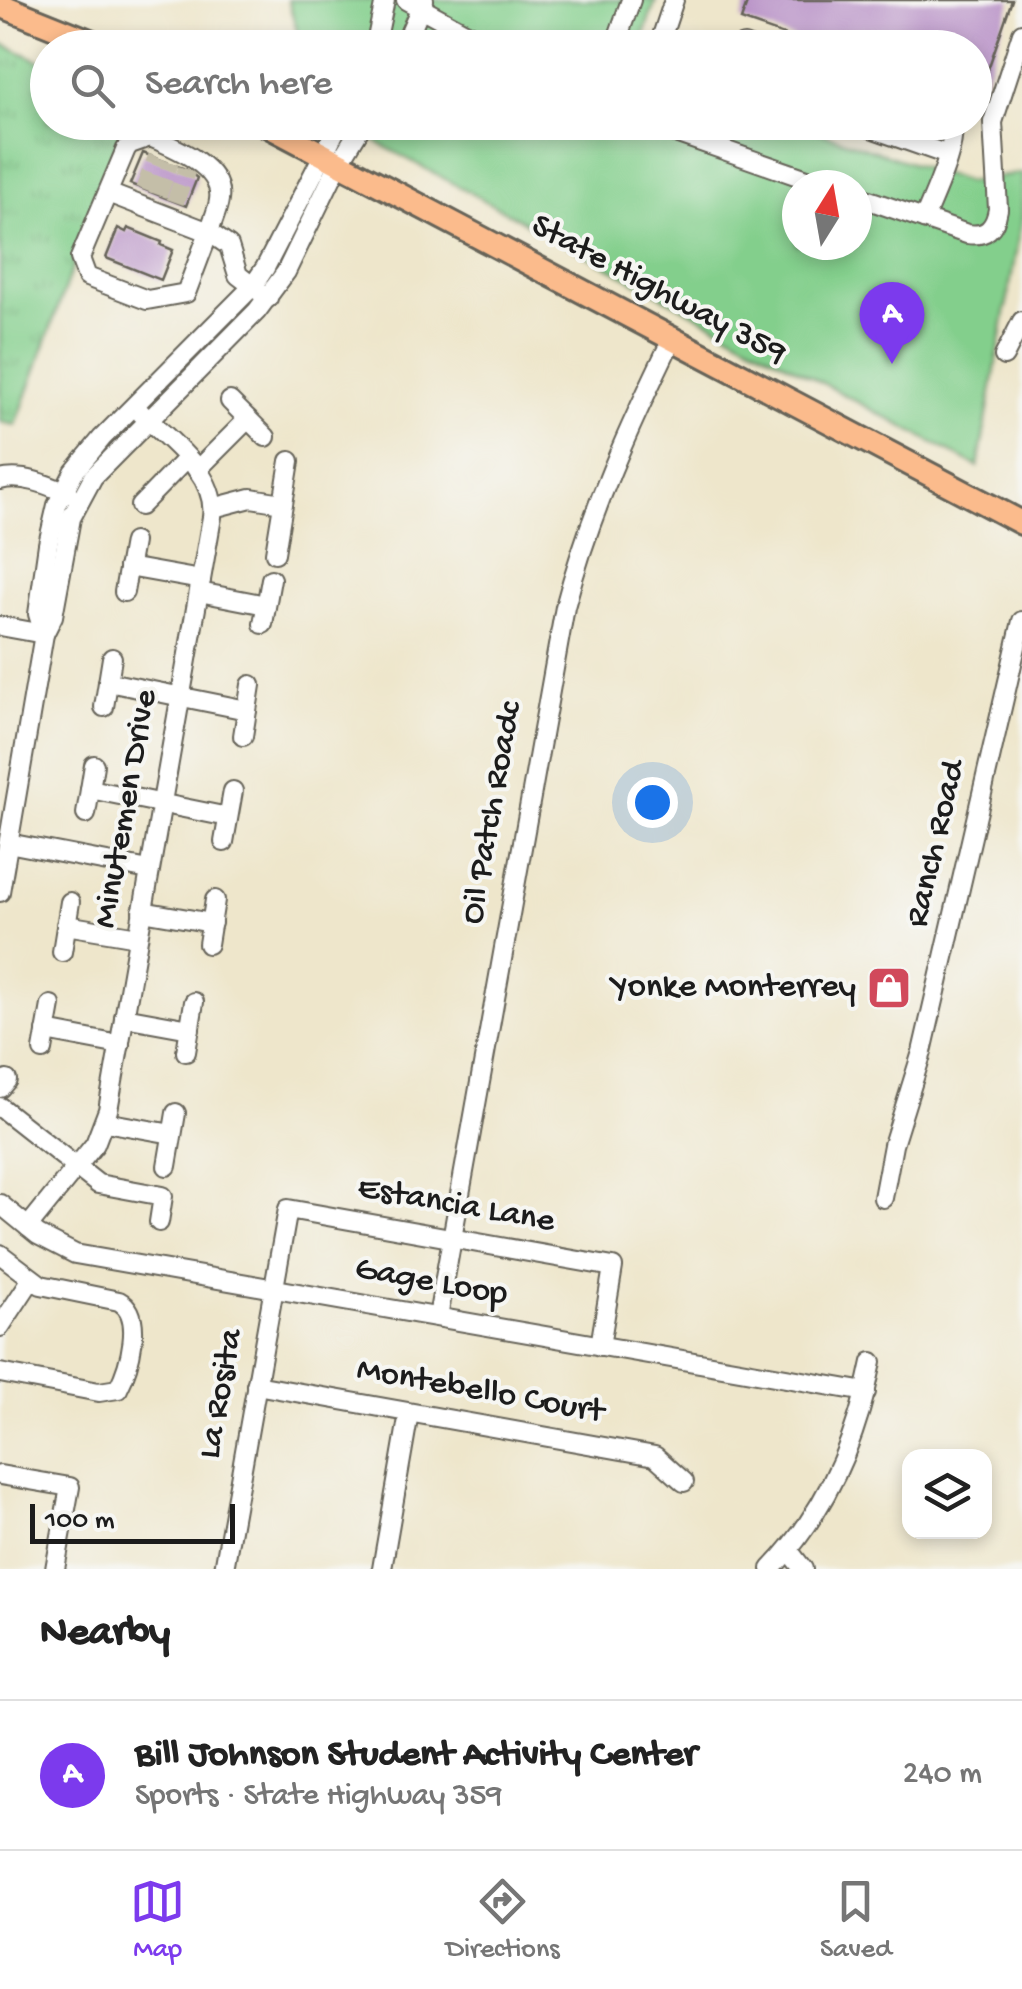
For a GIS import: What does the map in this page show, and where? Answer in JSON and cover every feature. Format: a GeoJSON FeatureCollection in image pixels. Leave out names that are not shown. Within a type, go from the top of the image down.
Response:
{"type":"FeatureCollection","features":[{"type":"Feature","properties":{"kind":"main road"},"geometry":{"type":"LineString","coordinates":[[0,4],[63,30]]}},
{"type":"Feature","properties":{"kind":"main road","name":"State Highway 359"},"geometry":{"type":"LineString","coordinates":[[295,140],[1022,523]]}},
{"type":"Feature","properties":{"kind":"street"},"geometry":{"type":"LineString","coordinates":[[378,30],[384,0]]}},
{"type":"Feature","properties":{"kind":"street"},"geometry":{"type":"LineString","coordinates":[[620,30],[631,0]]}},
{"type":"Feature","properties":{"kind":"street"},"geometry":{"type":"LineString","coordinates":[[664,30],[674,0]]}},
{"type":"Feature","properties":{"kind":"street"},"geometry":{"type":"LineString","coordinates":[[409,30],[417,3],[463,30]]}},
{"type":"Feature","properties":{"kind":"street"},"geometry":{"type":"LineString","coordinates":[[992,128],[1022,32]]}},
{"type":"Feature","properties":{"kind":"street"},"geometry":{"type":"LineString","coordinates":[[331,159],[336,140]]}},
{"type":"Feature","properties":{"kind":"street"},"geometry":{"type":"LineString","coordinates":[[0,892],[44,634],[53,616],[71,495],[104,462],[141,413],[260,292],[331,159],[348,140]]}},
{"type":"Feature","properties":{"kind":"street"},"geometry":{"type":"LineString","coordinates":[[694,140],[782,171]]}},
{"type":"Feature","properties":{"kind":"street"},"geometry":{"type":"LineString","coordinates":[[905,140],[948,155]]}},
{"type":"Feature","properties":{"kind":"street"},"geometry":{"type":"LineString","coordinates":[[924,219],[952,140]]}},
{"type":"Feature","properties":{"kind":"street"},"geometry":{"type":"LineString","coordinates":[[872,201],[980,236],[994,225],[998,208],[991,140]]}},
{"type":"Feature","properties":{"kind":"street"},"geometry":{"type":"LineString","coordinates":[[130,144],[166,144],[215,180],[220,196],[186,293],[148,300],[88,277],[80,258],[130,144]]}},
{"type":"Feature","properties":{"kind":"street"},"geometry":{"type":"LineString","coordinates":[[108,194],[156,203],[209,232],[229,246],[238,276],[260,292]]}},
{"type":"Feature","properties":{"kind":"street"},"geometry":{"type":"LineString","coordinates":[[1004,356],[1022,321]]}},
{"type":"Feature","properties":{"kind":"street","name":"Oil Patch Roadc"},"geometry":{"type":"LineString","coordinates":[[438,1317],[565,607],[589,526],[620,446],[673,337]]}},
{"type":"Feature","properties":{"kind":"street"},"geometry":{"type":"LineString","coordinates":[[230,400],[266,437]]}},
{"type":"Feature","properties":{"kind":"street"},"geometry":{"type":"LineString","coordinates":[[141,413],[211,490],[213,508],[251,498],[283,504]]}},
{"type":"Feature","properties":{"kind":"street"},"geometry":{"type":"LineString","coordinates":[[140,506],[248,418]]}},
{"type":"Feature","properties":{"kind":"street"},"geometry":{"type":"LineString","coordinates":[[275,553],[290,461]]}},
{"type":"Feature","properties":{"kind":"street"},"geometry":{"type":"LineString","coordinates":[[0,480],[35,481],[71,495]]}},
{"type":"Feature","properties":{"kind":"street","name":"Minutemen Drive"},"geometry":{"type":"LineString","coordinates":[[28,1227],[95,1144],[105,1122],[213,508]]}},
{"type":"Feature","properties":{"kind":"street"},"geometry":{"type":"LineString","coordinates":[[124,592],[133,542]]}},
{"type":"Feature","properties":{"kind":"street"},"geometry":{"type":"LineString","coordinates":[[128,567],[266,604]]}},
{"type":"Feature","properties":{"kind":"street"},"geometry":{"type":"LineString","coordinates":[[263,624],[271,580]]}},
{"type":"Feature","properties":{"kind":"street","name":"Ranch Road"},"geometry":{"type":"LineString","coordinates":[[882,1198],[893,1145],[922,1052],[1022,621]]}},
{"type":"Feature","properties":{"kind":"street"},"geometry":{"type":"LineString","coordinates":[[0,626],[44,634]]}},
{"type":"Feature","properties":{"kind":"street"},"geometry":{"type":"LineString","coordinates":[[104,706],[112,658]]}},
{"type":"Feature","properties":{"kind":"street"},"geometry":{"type":"LineString","coordinates":[[108,682],[247,710]]}},
{"type":"Feature","properties":{"kind":"street"},"geometry":{"type":"LineString","coordinates":[[242,736],[251,685]]}},
{"type":"Feature","properties":{"kind":"street"},"geometry":{"type":"LineString","coordinates":[[86,814],[94,765]]}},
{"type":"Feature","properties":{"kind":"street"},"geometry":{"type":"LineString","coordinates":[[90,788],[228,816]]}},
{"type":"Feature","properties":{"kind":"street"},"geometry":{"type":"LineString","coordinates":[[224,842],[233,792]]}},
{"type":"Feature","properties":{"kind":"street"},"geometry":{"type":"LineString","coordinates":[[8,843],[149,870]]}},
{"type":"Feature","properties":{"kind":"street"},"geometry":{"type":"LineString","coordinates":[[208,944],[215,900]]}},
{"type":"Feature","properties":{"kind":"street"},"geometry":{"type":"LineString","coordinates":[[62,952],[70,902]]}},
{"type":"Feature","properties":{"kind":"street"},"geometry":{"type":"LineString","coordinates":[[142,911],[212,922]]}},
{"type":"Feature","properties":{"kind":"street"},"geometry":{"type":"LineString","coordinates":[[66,925],[138,937]]}},
{"type":"Feature","properties":{"kind":"street"},"geometry":{"type":"LineString","coordinates":[[186,1052],[194,1002]]}},
{"type":"Feature","properties":{"kind":"street"},"geometry":{"type":"LineString","coordinates":[[51,1005],[45,1040],[120,1045]]}},
{"type":"Feature","properties":{"kind":"street"},"geometry":{"type":"LineString","coordinates":[[124,1016],[190,1029]]}},
{"type":"Feature","properties":{"kind":"street"},"geometry":{"type":"LineString","coordinates":[[0,1107],[98,1184],[162,1196],[159,1222]]}},
{"type":"Feature","properties":{"kind":"street"},"geometry":{"type":"LineString","coordinates":[[166,1166],[176,1113]]}},
{"type":"Feature","properties":{"kind":"street"},"geometry":{"type":"LineString","coordinates":[[105,1122],[172,1134]]}},
{"type":"Feature","properties":{"kind":"street","name":"Gage Loop"},"geometry":{"type":"LineString","coordinates":[[0,1204],[28,1227],[75,1254],[866,1392]]}},
{"type":"Feature","properties":{"kind":"street","name":"Estancia Lane"},"geometry":{"type":"LineString","coordinates":[[273,1288],[288,1209],[452,1238],[613,1267],[600,1346]]}},
{"type":"Feature","properties":{"kind":"street"},"geometry":{"type":"LineString","coordinates":[[0,1254],[41,1286],[127,1305],[132,1316],[125,1376],[118,1389],[99,1392],[0,1373]]}},
{"type":"Feature","properties":{"kind":"street"},"geometry":{"type":"LineString","coordinates":[[0,1327],[31,1280]]}},
{"type":"Feature","properties":{"kind":"street","name":"La Rosita"},"geometry":{"type":"LineString","coordinates":[[224,1569],[273,1288]]}},
{"type":"Feature","properties":{"kind":"street"},"geometry":{"type":"LineString","coordinates":[[771,1569],[789,1550],[842,1466],[854,1437],[872,1362]]}},
{"type":"Feature","properties":{"kind":"street","name":"Montebello Court"},"geometry":{"type":"LineString","coordinates":[[256,1385],[655,1456],[684,1482]]}},
{"type":"Feature","properties":{"kind":"street"},"geometry":{"type":"LineString","coordinates":[[388,1568],[410,1412]]}},
{"type":"Feature","properties":{"kind":"street"},"geometry":{"type":"LineString","coordinates":[[0,1475],[70,1487],[55,1569]]}},
{"type":"Feature","properties":{"kind":"street"},"geometry":{"type":"LineString","coordinates":[[789,1550],[804,1569]]}},
{"type":"Feature","properties":{"kind":"green space"},"geometry":{"type":"Polygon","coordinates":[[[288,0],[656,0],[645,30],[297,30],[288,0]]]}},
{"type":"Feature","properties":{"kind":"green space"},"geometry":{"type":"Polygon","coordinates":[[[0,43],[30,56],[30,140],[118,140],[16,425],[0,422],[0,43]]]}},
{"type":"Feature","properties":{"kind":"green space"},"geometry":{"type":"Polygon","coordinates":[[[372,140],[842,140],[967,182],[1022,173],[1022,217],[978,467],[372,140]]]}},
{"type":"Feature","properties":{"kind":"building"},"geometry":{"type":"Polygon","coordinates":[[[748,0],[1012,0],[992,58],[992,30],[770,30],[741,20],[748,0]]]}},
{"type":"Feature","properties":{"kind":"building"},"geometry":{"type":"Polygon","coordinates":[[[143,153],[186,169],[197,178],[186,206],[130,184],[143,153]]]}},
{"type":"Feature","properties":{"kind":"building"},"geometry":{"type":"Polygon","coordinates":[[[118,228],[126,232],[128,228],[173,250],[161,280],[106,258],[118,228]]]}},
{"type":"Feature","properties":{"kind":"tunnel"},"geometry":{"type":"LineString","coordinates":[[144,190],[157,157]]}},
{"type":"Feature","properties":{"kind":"tunnel"},"geometry":{"type":"LineString","coordinates":[[158,195],[170,162]]}},
{"type":"Feature","properties":{"kind":"tunnel"},"geometry":{"type":"LineString","coordinates":[[175,202],[187,169]]}},
{"type":"Feature","properties":{"kind":"place","name":"Bill Johnson Student Activity Center"},"geometry":{"type":"Point","coordinates":[892,364]}},
{"type":"Feature","properties":{"kind":"place","name":"Yonke Monterrey"},"geometry":{"type":"Point","coordinates":[889,988]}}]}
